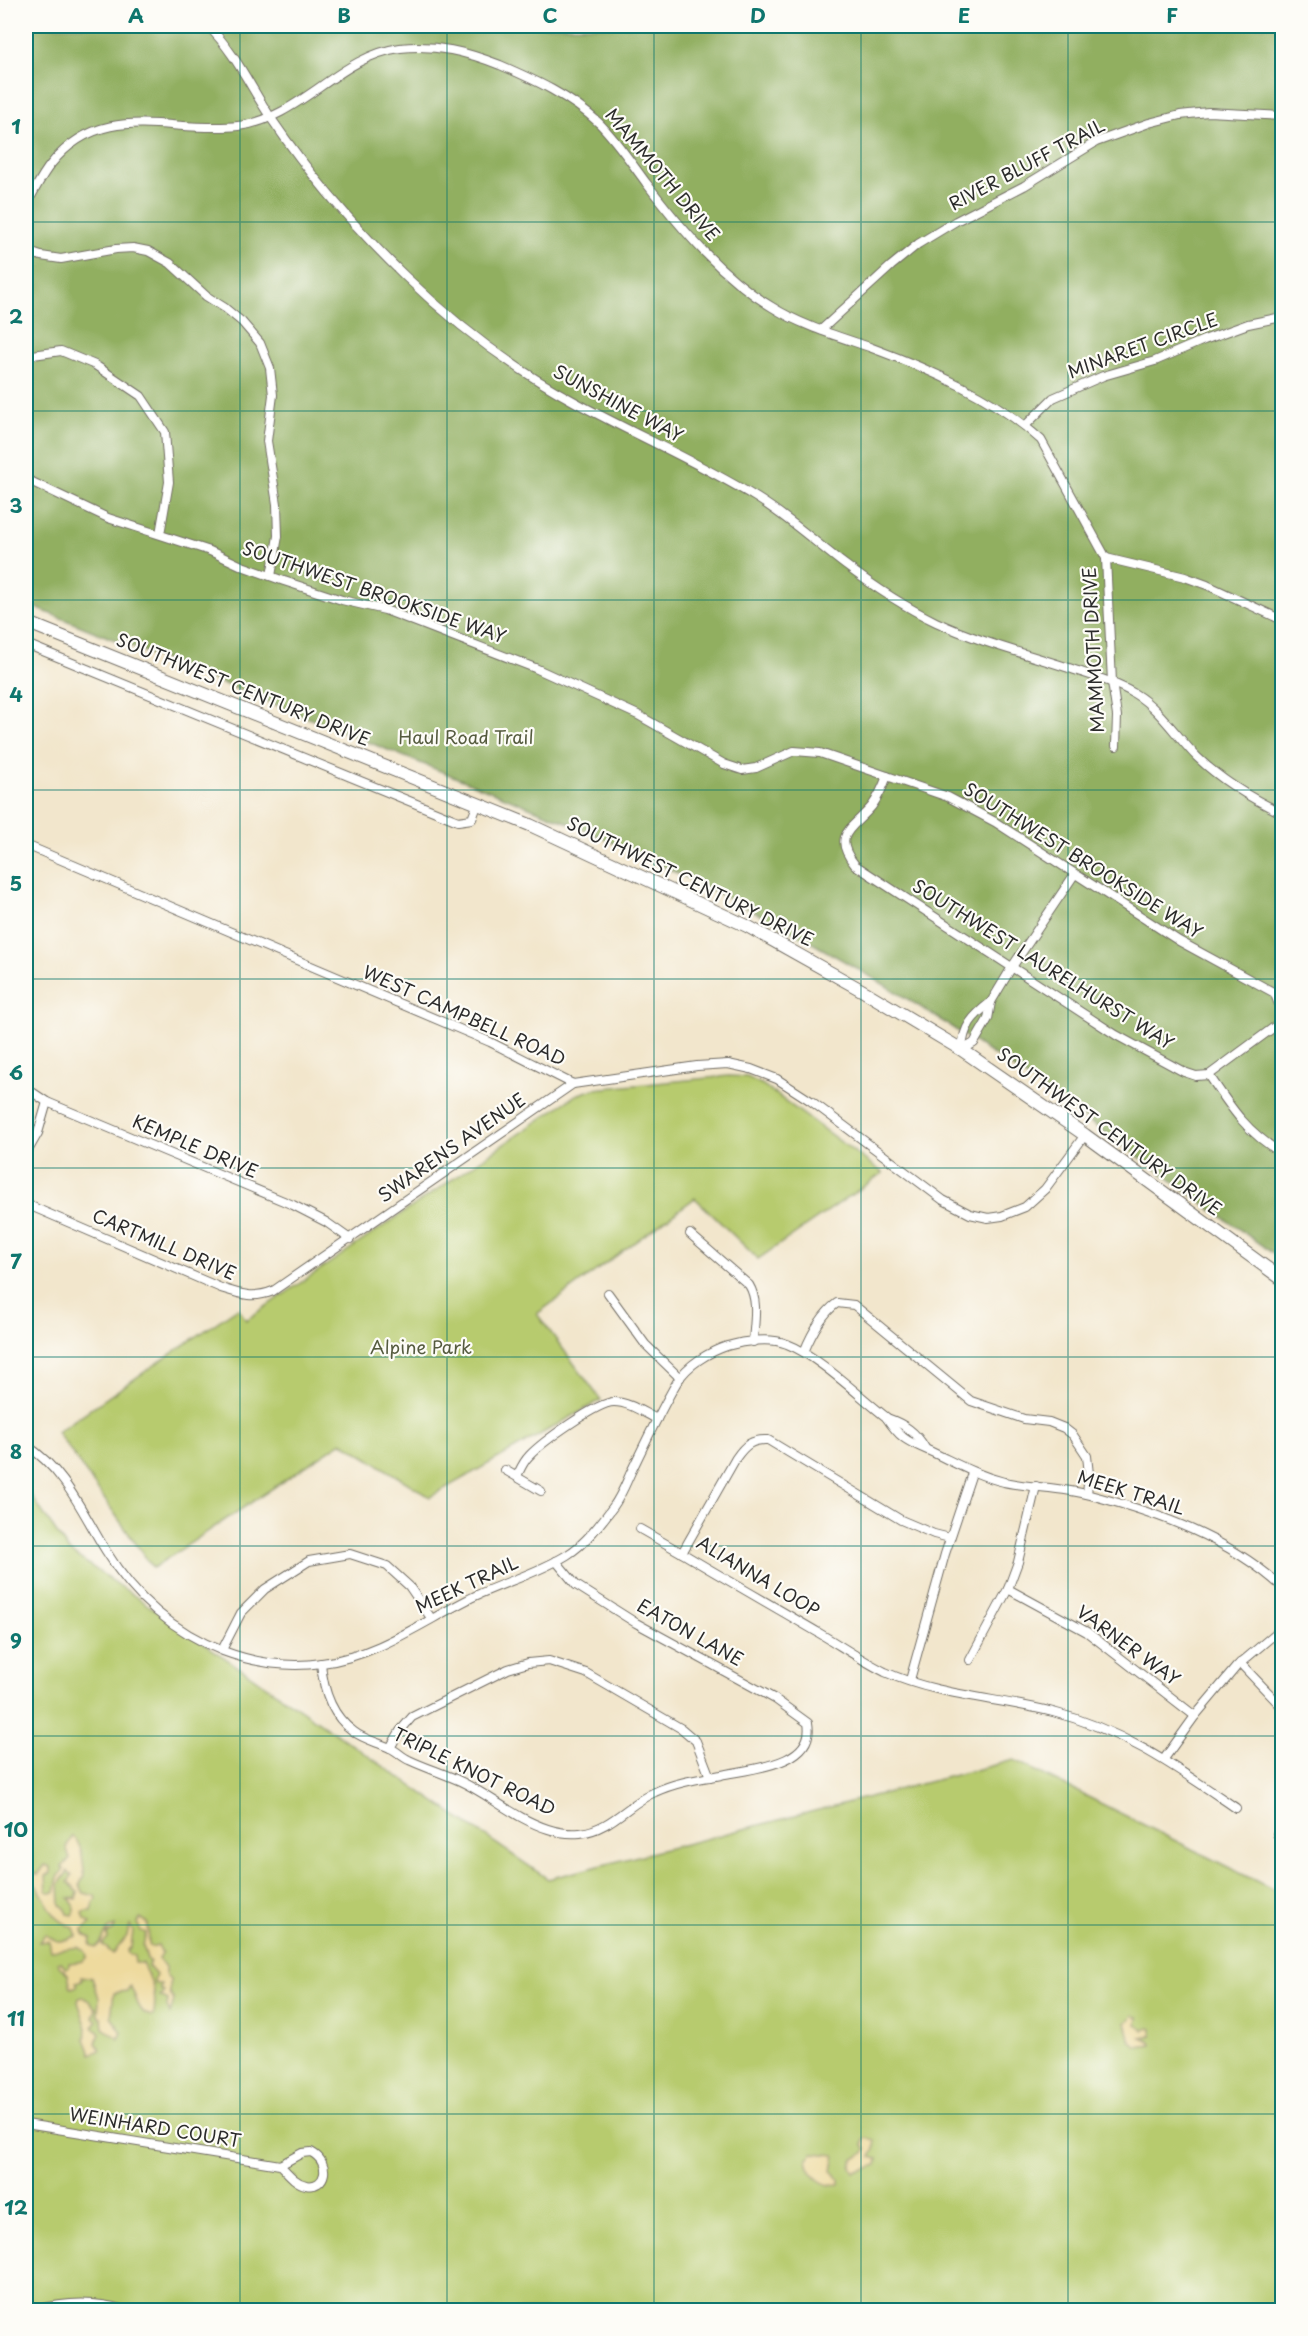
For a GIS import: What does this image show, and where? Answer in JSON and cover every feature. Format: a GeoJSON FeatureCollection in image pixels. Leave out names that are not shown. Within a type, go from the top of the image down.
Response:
{"type":"FeatureCollection","features":[{"type":"Feature","properties":{"kind":"main road","name":"SOUTHWEST CENTURY DRIVE"},"geometry":{"type":"LineString","coordinates":[[26,622],[478,803],[588,851],[747,926],[962,1050],[1085,1135],[1282,1279]]}},
{"type":"Feature","properties":{"kind":"street","name":"SUNSHINE WAY"},"geometry":{"type":"LineString","coordinates":[[208,26],[232,54],[270,117],[313,177],[342,212],[406,277],[453,320],[508,360],[573,401],[729,481],[767,504],[843,564],[906,606],[957,631],[1112,682]]}},
{"type":"Feature","properties":{"kind":"street","name":"MAMMOTH DRIVE"},"geometry":{"type":"LineString","coordinates":[[26,205],[52,163],[91,131],[121,123],[239,126],[270,117],[370,57],[396,49],[423,46],[448,48],[478,56],[561,94],[601,125],[681,228],[725,273],[769,306],[792,319],[935,372],[1025,426],[1041,440],[1106,558],[1112,682],[1117,716],[1116,746]]}},
{"type":"Feature","properties":{"kind":"street","name":"RIVER BLUFF TRAIL"},"geometry":{"type":"LineString","coordinates":[[821,330],[918,244],[956,221],[1024,186],[1096,142],[1149,123],[1180,115],[1208,112],[1282,116]]}},
{"type":"Feature","properties":{"kind":"street"},"geometry":{"type":"LineString","coordinates":[[26,251],[61,259],[116,249],[133,248],[148,251],[170,263],[206,296],[225,308],[242,322],[260,343],[270,368],[273,395],[267,441],[277,504],[278,536],[271,576]]}},
{"type":"Feature","properties":{"kind":"street","name":"MINARET CIRCLE"},"geometry":{"type":"LineString","coordinates":[[1025,426],[1053,398],[1103,376],[1155,361],[1248,324],[1282,317]]}},
{"type":"Feature","properties":{"kind":"street"},"geometry":{"type":"LineString","coordinates":[[26,360],[33,355],[61,351],[95,365],[141,396],[165,432],[169,482],[160,534]]}},
{"type":"Feature","properties":{"kind":"street","name":"SOUTHWEST BROOKSIDE WAY"},"geometry":{"type":"LineString","coordinates":[[26,478],[108,518],[210,551],[271,576],[342,600],[385,610],[535,668],[638,715],[724,764],[742,770],[756,768],[794,751],[820,753],[914,784],[970,808],[1179,941],[1279,996]]}},
{"type":"Feature","properties":{"kind":"street"},"geometry":{"type":"LineString","coordinates":[[1106,558],[1196,581],[1282,621]]}},
{"type":"Feature","properties":{"kind":"street"},"geometry":{"type":"LineString","coordinates":[[26,644],[459,821],[472,819],[478,803]]}},
{"type":"Feature","properties":{"kind":"street"},"geometry":{"type":"LineString","coordinates":[[1112,682],[1138,695],[1213,771],[1253,798],[1282,813]]}},
{"type":"Feature","properties":{"kind":"street","name":"SOUTHWEST LAURELHURST WAY"},"geometry":{"type":"LineString","coordinates":[[887,776],[881,793],[846,834],[844,843],[855,865],[1116,1035],[1161,1061],[1190,1074],[1209,1075]]}},
{"type":"Feature","properties":{"kind":"street","name":"WEST CAMPBELL ROAD"},"geometry":{"type":"LineString","coordinates":[[26,845],[490,1042],[573,1084],[697,1066],[728,1064],[751,1069],[777,1079],[811,1101],[943,1200],[970,1214],[988,1218],[1002,1216],[1025,1207],[1045,1189],[1085,1135]]}},
{"type":"Feature","properties":{"kind":"street"},"geometry":{"type":"LineString","coordinates":[[962,1050],[974,1043],[988,1019],[991,1002],[1074,874]]}},
{"type":"Feature","properties":{"kind":"street"},"geometry":{"type":"LineString","coordinates":[[1279,996],[1281,1010],[1277,1025],[1209,1075],[1252,1133],[1282,1153]]}},
{"type":"Feature","properties":{"kind":"street"},"geometry":{"type":"LineString","coordinates":[[962,1050],[963,1035],[978,1012],[991,1002]]}},
{"type":"Feature","properties":{"kind":"street","name":"SWARENS AVENUE"},"geometry":{"type":"LineString","coordinates":[[350,1239],[573,1084]]}},
{"type":"Feature","properties":{"kind":"street","name":"KEMPLE DRIVE"},"geometry":{"type":"LineString","coordinates":[[26,1088],[47,1102],[293,1205],[327,1222],[350,1239]]}},
{"type":"Feature","properties":{"kind":"street"},"geometry":{"type":"LineString","coordinates":[[26,1154],[38,1133],[47,1102]]}},
{"type":"Feature","properties":{"kind":"street","name":"CARTMILL DRIVE"},"geometry":{"type":"LineString","coordinates":[[26,1204],[221,1288],[249,1297],[273,1291],[350,1239]]}},
{"type":"Feature","properties":{"kind":"street"},"geometry":{"type":"LineString","coordinates":[[690,1234],[753,1291],[755,1300],[753,1342]]}},
{"type":"Feature","properties":{"kind":"street"},"geometry":{"type":"LineString","coordinates":[[608,1293],[645,1344],[680,1378]]}},
{"type":"Feature","properties":{"kind":"street"},"geometry":{"type":"LineString","coordinates":[[804,1352],[808,1341],[829,1309],[837,1303],[854,1305],[971,1401],[1024,1419],[1049,1422],[1064,1428],[1073,1435],[1087,1456],[1089,1474],[1087,1494]]}},
{"type":"Feature","properties":{"kind":"street","name":"MEEK TRAIL"},"geometry":{"type":"LineString","coordinates":[[26,1445],[39,1453],[67,1483],[130,1588],[156,1612],[187,1634],[222,1650],[254,1661],[281,1665],[321,1663],[354,1657],[392,1641],[431,1618],[494,1587],[535,1572],[570,1554],[615,1505],[680,1378],[701,1359],[718,1349],[741,1342],[785,1343],[804,1352],[886,1418],[901,1423],[918,1436],[925,1448],[972,1473],[1005,1482],[1087,1494],[1171,1519],[1225,1547],[1270,1576],[1282,1587]]}},
{"type":"Feature","properties":{"kind":"street"},"geometry":{"type":"LineString","coordinates":[[517,1476],[526,1459],[540,1445],[599,1406],[613,1402],[629,1405],[657,1419]]}},
{"type":"Feature","properties":{"kind":"street","name":"ALIANNA LOOP"},"geometry":{"type":"LineString","coordinates":[[951,1538],[934,1534],[901,1520],[768,1440],[756,1440],[743,1447],[682,1553],[886,1672],[941,1689],[994,1702],[1052,1712],[1096,1725],[1164,1759],[1236,1808]]}},
{"type":"Feature","properties":{"kind":"street"},"geometry":{"type":"LineString","coordinates":[[505,1470],[541,1491]]}},
{"type":"Feature","properties":{"kind":"street"},"geometry":{"type":"LineString","coordinates":[[910,1680],[972,1473]]}},
{"type":"Feature","properties":{"kind":"street"},"geometry":{"type":"LineString","coordinates":[[970,1660],[1008,1589],[1023,1545],[1036,1486]]}},
{"type":"Feature","properties":{"kind":"street"},"geometry":{"type":"LineString","coordinates":[[640,1529],[682,1553]]}},
{"type":"Feature","properties":{"kind":"street"},"geometry":{"type":"LineString","coordinates":[[222,1650],[240,1613],[265,1589],[309,1561],[350,1554],[387,1566],[409,1586],[431,1618]]}},
{"type":"Feature","properties":{"kind":"street","name":"EATON LANE"},"geometry":{"type":"LineString","coordinates":[[556,1561],[576,1585],[636,1623],[775,1699],[808,1723],[810,1731]]}},
{"type":"Feature","properties":{"kind":"street","name":"VARNER WAY"},"geometry":{"type":"LineString","coordinates":[[1008,1589],[1087,1632],[1195,1716]]}},
{"type":"Feature","properties":{"kind":"street"},"geometry":{"type":"LineString","coordinates":[[1164,1759],[1195,1716],[1240,1663],[1282,1628]]}},
{"type":"Feature","properties":{"kind":"street"},"geometry":{"type":"LineString","coordinates":[[390,1748],[412,1717],[508,1669],[528,1663],[549,1661],[586,1673],[682,1729],[696,1741],[710,1777]]}},
{"type":"Feature","properties":{"kind":"street","name":"TRIPLE KNOT ROAD"},"geometry":{"type":"LineString","coordinates":[[321,1663],[322,1680],[330,1705],[352,1731],[390,1748],[407,1759],[462,1782],[528,1821],[549,1830],[579,1833],[596,1829],[653,1792],[675,1784],[774,1765],[798,1752],[808,1740],[810,1731]]}},
{"type":"Feature","properties":{"kind":"street"},"geometry":{"type":"LineString","coordinates":[[1240,1663],[1282,1707]]}},
{"type":"Feature","properties":{"kind":"street","name":"WEINHARD COURT"},"geometry":{"type":"LineString","coordinates":[[26,2124],[280,2165],[299,2182],[308,2186],[316,2183],[323,2176],[325,2169],[324,2162],[311,2152],[302,2153],[280,2165]]}},
{"type":"Feature","properties":{"kind":"street"},"geometry":{"type":"LineString","coordinates":[[35,2310],[74,2304],[99,2305],[125,2310]]}},
{"type":"Feature","properties":{"kind":"green space","name":"Haul Road Trail"},"geometry":{"type":"Polygon","coordinates":[[[26,26],[1282,26],[1282,1260],[968,1038],[880,982],[749,909],[569,823],[26,604],[26,26]]]}},
{"type":"Feature","properties":{"kind":"green space","name":"Alpine Park"},"geometry":{"type":"Polygon","coordinates":[[[729,1076],[747,1077],[763,1085],[883,1173],[758,1259],[695,1198],[537,1314],[601,1400],[430,1497],[342,1442],[153,1568],[57,1432],[238,1308],[246,1320],[576,1095],[594,1089],[729,1076]]]}},
{"type":"Feature","properties":{"kind":"green space"},"geometry":{"type":"Polygon","coordinates":[[[26,1488],[69,1551],[548,1879],[1014,1760],[1282,1894],[1282,2310],[26,2310],[26,1488]]]}},
{"type":"Feature","properties":{"kind":"sand"},"geometry":{"type":"Polygon","coordinates":[[[73,1836],[80,1848],[82,1858],[84,1876],[80,1884],[81,1889],[84,1893],[96,1896],[97,1900],[94,1902],[92,1911],[83,1913],[85,1919],[91,1923],[83,1930],[84,1934],[91,1938],[90,1945],[96,1947],[108,1930],[115,1926],[114,1930],[107,1934],[108,1939],[102,1944],[113,1954],[127,1936],[130,1925],[133,1931],[128,1954],[134,1956],[135,1963],[143,1963],[152,1984],[155,2003],[153,2016],[143,2012],[130,1986],[127,1991],[114,1993],[111,2017],[122,2032],[119,2039],[103,2028],[102,2018],[98,2015],[99,1998],[92,1978],[81,1976],[82,1980],[76,1982],[78,1986],[71,1988],[68,1974],[59,1966],[58,1963],[61,1962],[65,1968],[69,1967],[69,1963],[84,1960],[87,1956],[85,1951],[79,1947],[51,1951],[49,1941],[39,1942],[45,1934],[54,1940],[61,1941],[77,1936],[74,1928],[54,1914],[30,1875],[32,1872],[38,1875],[45,1865],[51,1867],[51,1873],[46,1876],[47,1891],[55,1892],[58,1877],[64,1869],[62,1867],[70,1858],[66,1847],[73,1836]],[[68,1871],[59,1884],[60,1905],[64,1907],[67,1914],[73,1915],[74,1905],[69,1898],[76,1899],[78,1892],[68,1882],[72,1875],[68,1871]]]}},
{"type":"Feature","properties":{"kind":"sand"},"geometry":{"type":"Polygon","coordinates":[[[140,1918],[148,1923],[149,1945],[151,1947],[158,1945],[162,1953],[159,1959],[165,1967],[165,1974],[170,1979],[170,1994],[174,2000],[170,2014],[167,2007],[168,2000],[160,1996],[164,1991],[160,1989],[162,1984],[154,1982],[156,1975],[148,1966],[150,1961],[147,1959],[143,1946],[146,1933],[141,1931],[137,1923],[140,1918]]]}},
{"type":"Feature","properties":{"kind":"sand"},"geometry":{"type":"Polygon","coordinates":[[[79,1998],[88,1999],[96,2009],[93,2017],[97,2021],[93,2027],[100,2034],[96,2043],[101,2050],[91,2054],[85,2039],[87,2028],[78,2002],[79,1998]]]}},
{"type":"Feature","properties":{"kind":"sand"},"geometry":{"type":"Polygon","coordinates":[[[1133,2015],[1139,2017],[1136,2025],[1144,2030],[1152,2029],[1152,2035],[1141,2037],[1151,2041],[1152,2045],[1137,2047],[1131,2042],[1126,2023],[1133,2015]]]}},
{"type":"Feature","properties":{"kind":"sand"},"geometry":{"type":"Polygon","coordinates":[[[867,2138],[875,2140],[875,2149],[871,2157],[878,2159],[877,2165],[854,2172],[851,2167],[853,2160],[863,2154],[866,2149],[863,2145],[864,2140],[867,2138]]]}},
{"type":"Feature","properties":{"kind":"sand"},"geometry":{"type":"Polygon","coordinates":[[[813,2153],[835,2155],[832,2170],[839,2179],[839,2185],[827,2184],[813,2175],[807,2159],[813,2153]]]}}]}
